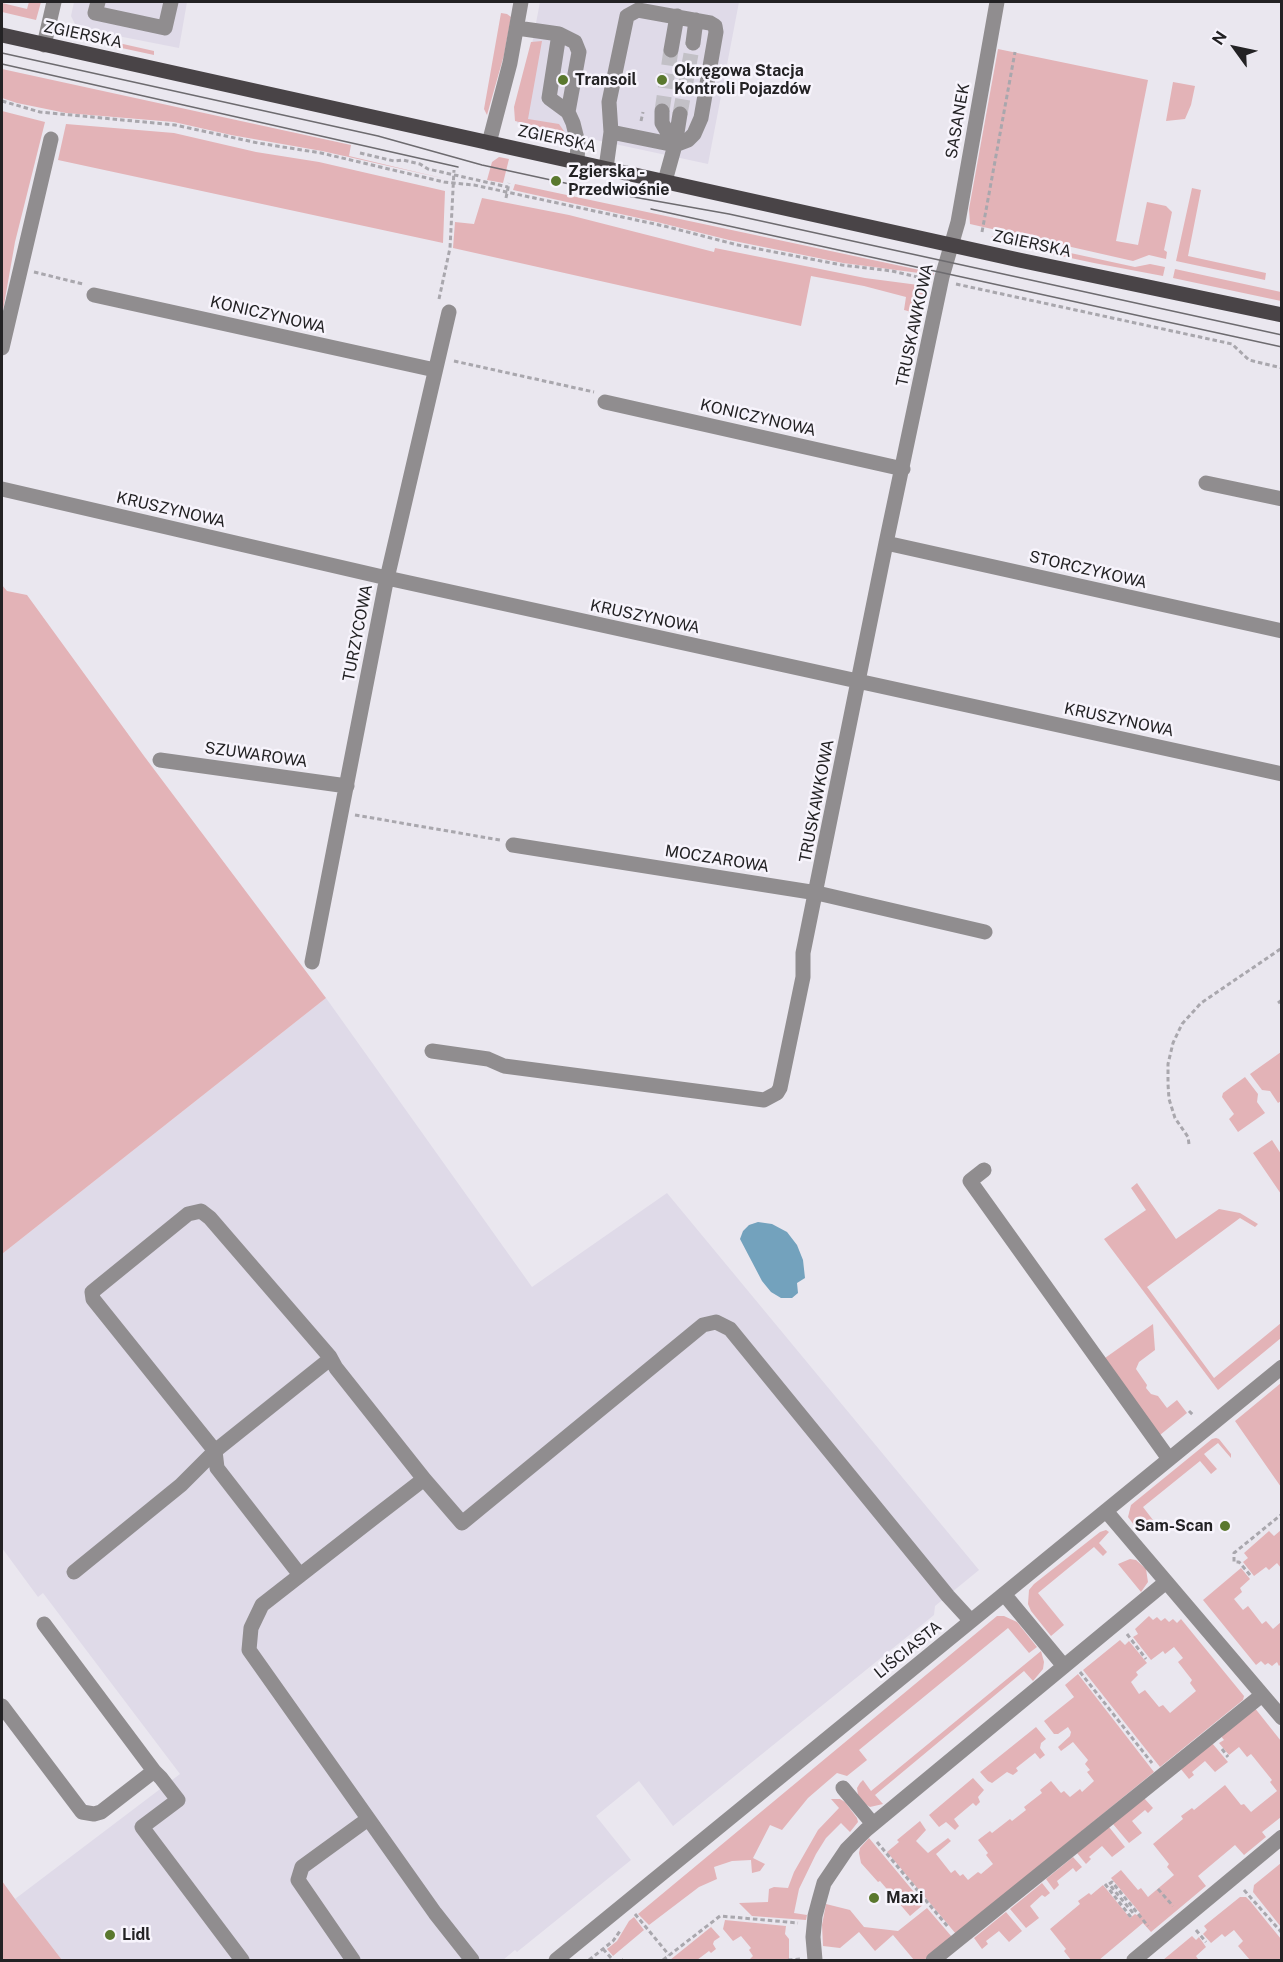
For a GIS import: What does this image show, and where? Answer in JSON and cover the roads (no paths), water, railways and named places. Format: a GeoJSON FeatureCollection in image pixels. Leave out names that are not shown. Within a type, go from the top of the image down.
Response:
{"type":"FeatureCollection","features":[{"type":"Feature","properties":{"kind":"main road","name":"ZGIERSKA"},"geometry":{"type":"LineString","coordinates":[[2,35],[952,245],[1281,315]]}},
{"type":"Feature","properties":{"kind":"street"},"geometry":{"type":"LineString","coordinates":[[44,45],[54,2]]}},
{"type":"Feature","properties":{"kind":"street"},"geometry":{"type":"LineString","coordinates":[[98,2],[95,13],[165,28],[171,2]]}},
{"type":"Feature","properties":{"kind":"street"},"geometry":{"type":"LineString","coordinates":[[489,142],[510,63],[521,2]]}},
{"type":"Feature","properties":{"kind":"street","name":"SASANEK"},"geometry":{"type":"LineString","coordinates":[[952,245],[997,2]]}},
{"type":"Feature","properties":{"kind":"street"},"geometry":{"type":"LineString","coordinates":[[606,168],[611,132],[609,102],[627,16],[638,10],[696,20],[714,26],[714,43],[701,118],[694,134],[688,140],[675,146],[611,132]]}},
{"type":"Feature","properties":{"kind":"street"},"geometry":{"type":"LineString","coordinates":[[671,50],[677,16]]}},
{"type":"Feature","properties":{"kind":"street"},"geometry":{"type":"LineString","coordinates":[[693,43],[696,20]]}},
{"type":"Feature","properties":{"kind":"street"},"geometry":{"type":"LineString","coordinates":[[517,28],[559,33],[574,42],[579,52],[568,112],[576,133],[577,162]]}},
{"type":"Feature","properties":{"kind":"street"},"geometry":{"type":"LineString","coordinates":[[559,33],[549,98],[568,112]]}},
{"type":"Feature","properties":{"kind":"street"},"geometry":{"type":"LineString","coordinates":[[662,111],[662,123],[675,146]]}},
{"type":"Feature","properties":{"kind":"street"},"geometry":{"type":"LineString","coordinates":[[665,181],[675,146],[680,114]]}},
{"type":"Feature","properties":{"kind":"street"},"geometry":{"type":"LineString","coordinates":[[2,348],[51,139]]}},
{"type":"Feature","properties":{"kind":"street","name":"TRUSKAWKOWA"},"geometry":{"type":"LineString","coordinates":[[432,1051],[488,1059],[504,1066],[764,1100],[777,1093],[783,1080],[803,977],[803,953],[817,893],[886,543],[942,277],[952,245]]}},
{"type":"Feature","properties":{"kind":"street","name":"KONICZYNOWA"},"geometry":{"type":"LineString","coordinates":[[94,295],[436,364]]}},
{"type":"Feature","properties":{"kind":"street","name":"TURZYCOWA"},"geometry":{"type":"LineString","coordinates":[[312,962],[387,578],[448,312]]}},
{"type":"Feature","properties":{"kind":"street","name":"KONICZYNOWA"},"geometry":{"type":"LineString","coordinates":[[605,402],[903,469]]}},
{"type":"Feature","properties":{"kind":"street"},"geometry":{"type":"LineString","coordinates":[[1206,483],[1281,499]]}},
{"type":"Feature","properties":{"kind":"street","name":"KRUSZYNOWA"},"geometry":{"type":"LineString","coordinates":[[2,489],[387,578],[1281,774]]}},
{"type":"Feature","properties":{"kind":"street","name":"STORCZYKOWA"},"geometry":{"type":"LineString","coordinates":[[886,543],[1281,631]]}},
{"type":"Feature","properties":{"kind":"street","name":"SZUWAROWA"},"geometry":{"type":"LineString","coordinates":[[160,760],[347,786]]}},
{"type":"Feature","properties":{"kind":"street","name":"MOCZAROWA"},"geometry":{"type":"LineString","coordinates":[[513,845],[817,893],[985,932]]}},
{"type":"Feature","properties":{"kind":"street"},"geometry":{"type":"LineString","coordinates":[[984,1170],[970,1181],[1169,1459]]}},
{"type":"Feature","properties":{"kind":"street"},"geometry":{"type":"LineString","coordinates":[[300,1575],[217,1468],[215,1451],[93,1299],[92,1292],[188,1214],[201,1211],[210,1218],[330,1357],[424,1479],[462,1523],[703,1325],[716,1322],[730,1329],[948,1596],[971,1621]]}},
{"type":"Feature","properties":{"kind":"street"},"geometry":{"type":"LineString","coordinates":[[74,1572],[181,1485],[215,1451],[330,1359]]}},
{"type":"Feature","properties":{"kind":"street","name":"LIŚCIASTA"},"geometry":{"type":"LineString","coordinates":[[556,1960],[1281,1367]]}},
{"type":"Feature","properties":{"kind":"street"},"geometry":{"type":"LineString","coordinates":[[424,1479],[262,1605],[251,1628],[249,1650],[435,1913],[472,1960]]}},
{"type":"Feature","properties":{"kind":"street"},"geometry":{"type":"LineString","coordinates":[[1106,1511],[1281,1718]]}},
{"type":"Feature","properties":{"kind":"street"},"geometry":{"type":"LineString","coordinates":[[815,1960],[814,1925],[824,1883],[837,1862],[869,1827],[1166,1582]]}},
{"type":"Feature","properties":{"kind":"street"},"geometry":{"type":"LineString","coordinates":[[1004,1594],[1067,1662]]}},
{"type":"Feature","properties":{"kind":"street"},"geometry":{"type":"LineString","coordinates":[[44,1624],[154,1772],[178,1800],[142,1827],[242,1960]]}},
{"type":"Feature","properties":{"kind":"street"},"geometry":{"type":"LineString","coordinates":[[933,1960],[1262,1695]]}},
{"type":"Feature","properties":{"kind":"street"},"geometry":{"type":"LineString","coordinates":[[2,1706],[78,1808],[88,1814],[101,1812],[154,1772]]}},
{"type":"Feature","properties":{"kind":"street"},"geometry":{"type":"LineString","coordinates":[[843,1788],[869,1827]]}},
{"type":"Feature","properties":{"kind":"street"},"geometry":{"type":"LineString","coordinates":[[353,1960],[298,1880],[302,1867],[368,1819]]}},
{"type":"Feature","properties":{"kind":"street"},"geometry":{"type":"LineString","coordinates":[[1134,1960],[1281,1837]]}},
{"type":"Feature","properties":{"kind":"water"},"geometry":{"type":"Polygon","coordinates":[[[758,1222],[772,1224],[787,1232],[797,1245],[803,1260],[805,1278],[797,1283],[798,1293],[792,1298],[781,1298],[771,1292],[762,1281],[740,1239],[743,1231],[749,1225],[758,1222]]]}},
{"type":"Feature","properties":{"kind":"tunnel"},"geometry":{"type":"LineString","coordinates":[[680,114],[693,43]]}},
{"type":"Feature","properties":{"kind":"tunnel"},"geometry":{"type":"LineString","coordinates":[[662,111],[671,50]]}},
{"type":"Feature","properties":{"kind":"tram line"},"geometry":{"type":"LineString","coordinates":[[2,53],[378,136],[482,165],[611,193],[729,214],[1282,335]]}},
{"type":"Feature","properties":{"kind":"tram line"},"geometry":{"type":"LineString","coordinates":[[2,64],[458,167]]}},
{"type":"Feature","properties":{"kind":"tram line"},"geometry":{"type":"LineString","coordinates":[[651,209],[1282,347]]}},
{"type":"Feature","properties":{"kind":"place","name":"Transoil"},"geometry":{"type":"Point","coordinates":[563,80]}},
{"type":"Feature","properties":{"kind":"place","name":"Okręgowa Stacja Kontroli Pojazdów"},"geometry":{"type":"Point","coordinates":[662,80]}},
{"type":"Feature","properties":{"kind":"place","name":"Zgierska - Przedwiośnie"},"geometry":{"type":"Point","coordinates":[556,181]}},
{"type":"Feature","properties":{"kind":"place","name":"Sam-Scan"},"geometry":{"type":"Point","coordinates":[1225,1526]}},
{"type":"Feature","properties":{"kind":"place","name":"Maxi"},"geometry":{"type":"Point","coordinates":[874,1898]}},
{"type":"Feature","properties":{"kind":"place","name":"Lidl"},"geometry":{"type":"Point","coordinates":[110,1935]}}]}
